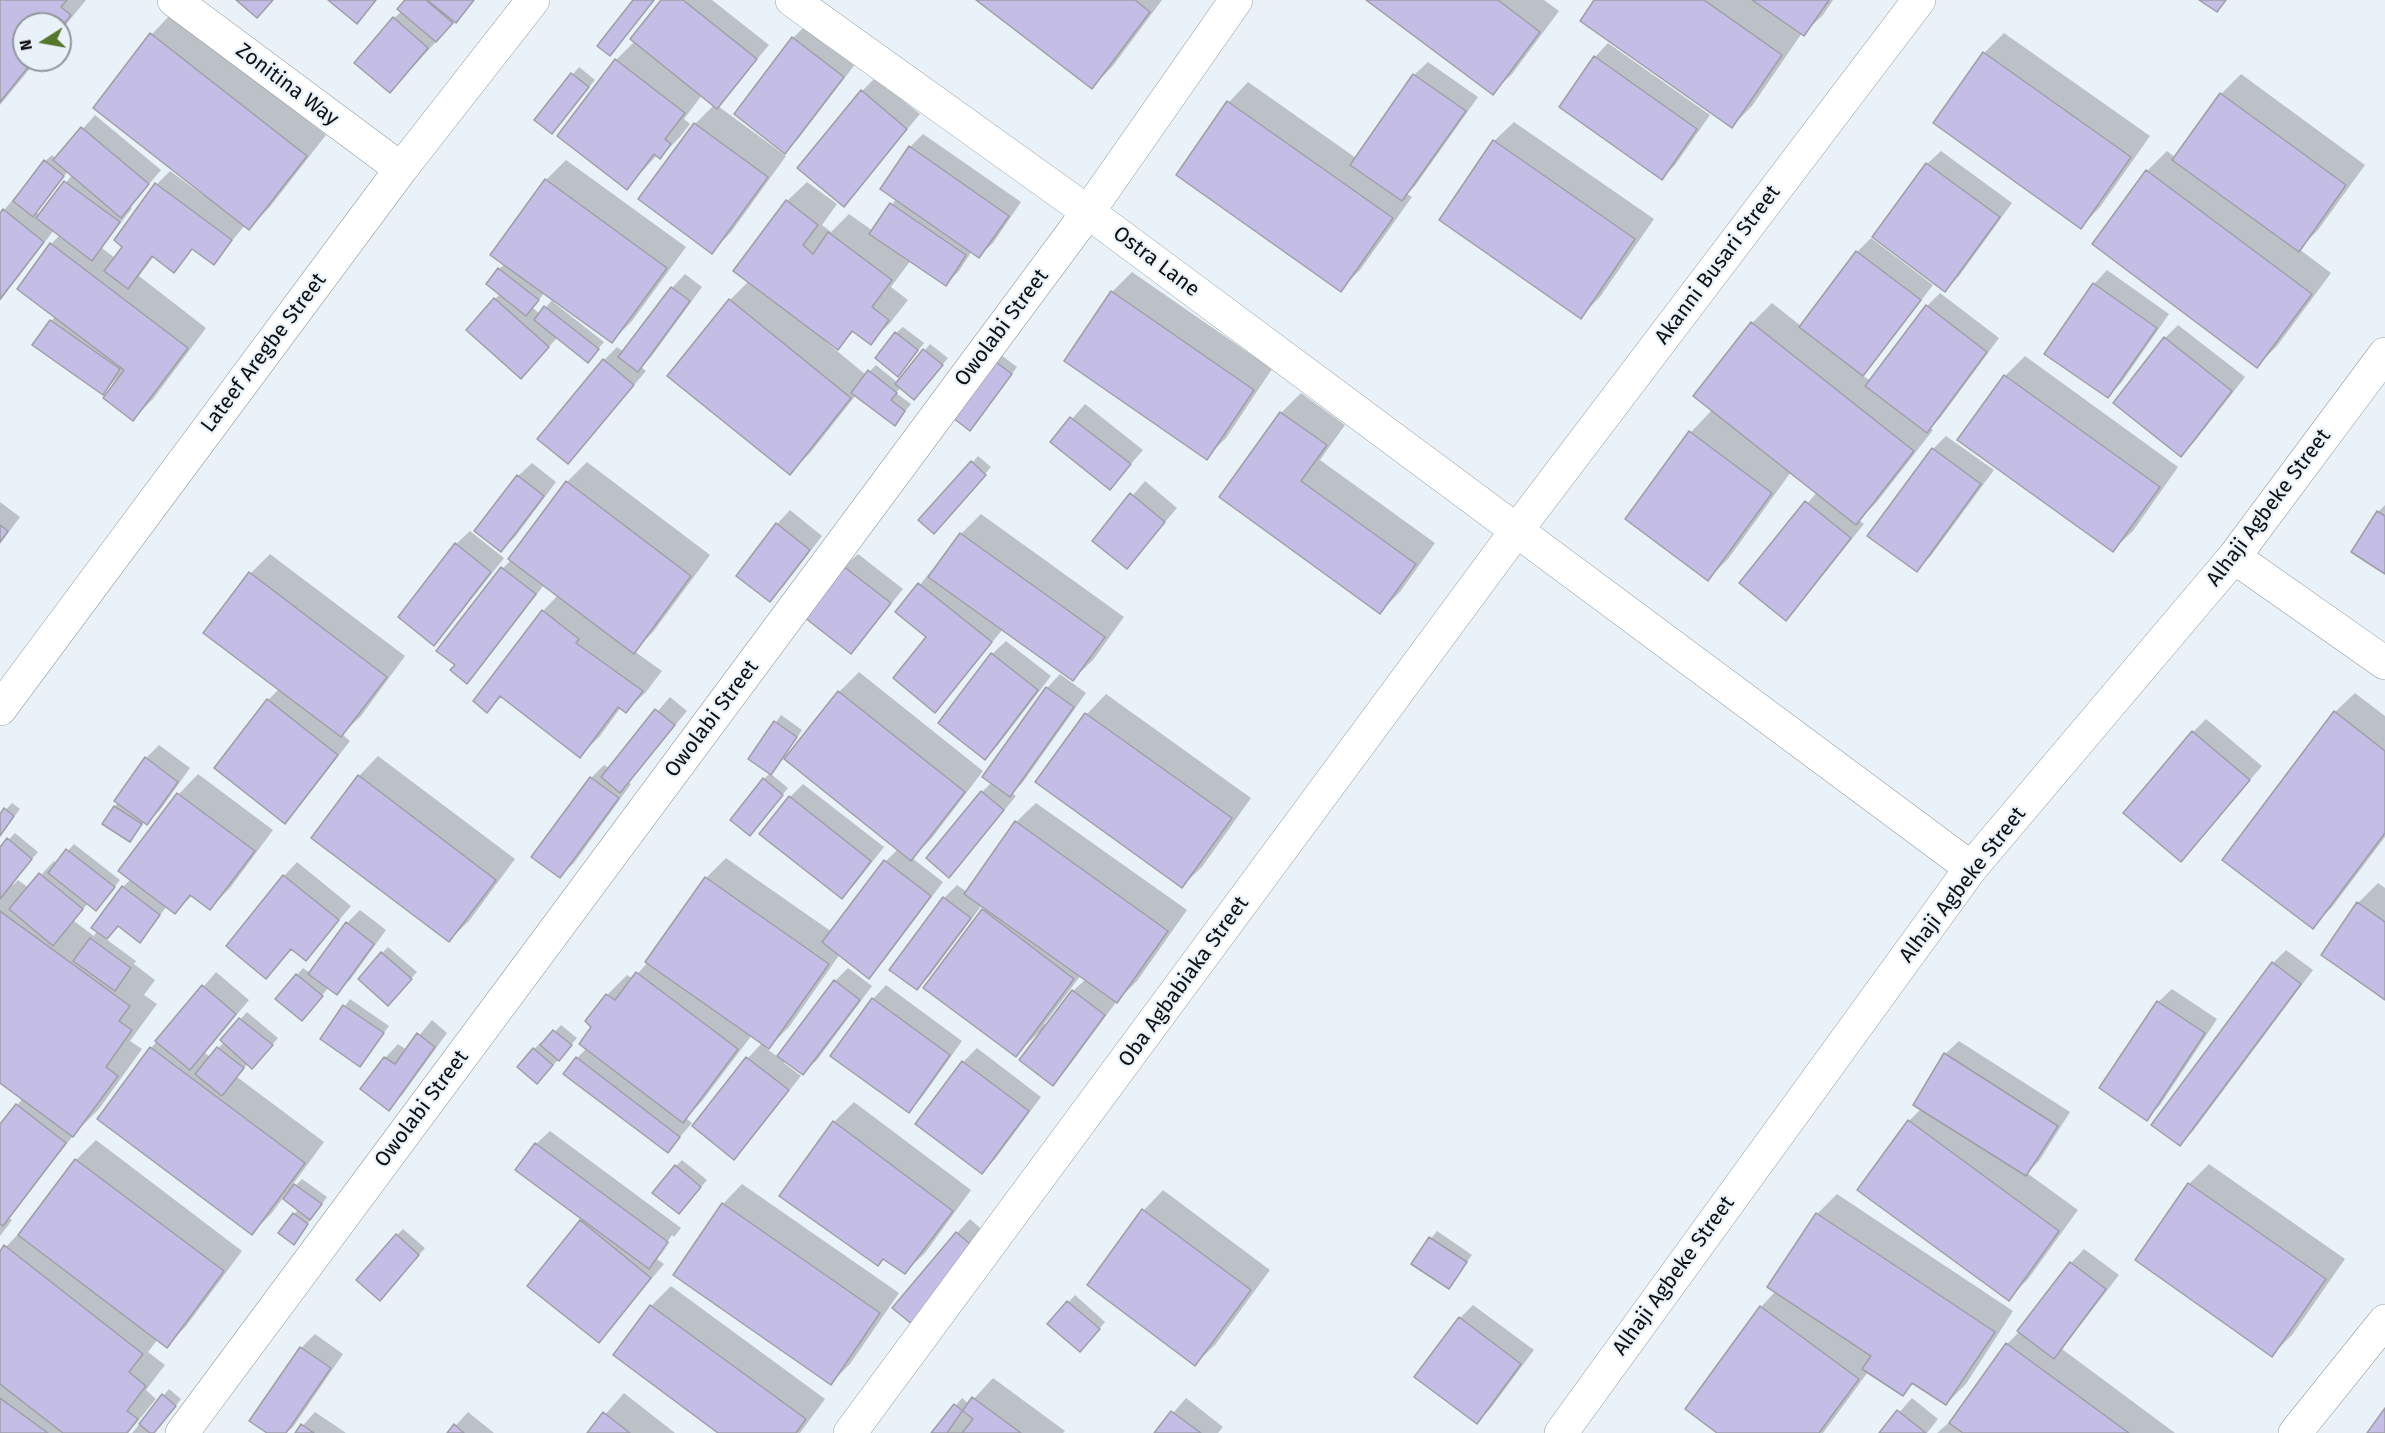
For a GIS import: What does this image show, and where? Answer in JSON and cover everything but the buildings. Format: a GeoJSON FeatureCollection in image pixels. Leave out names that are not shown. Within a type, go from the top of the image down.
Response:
{"type":"FeatureCollection","features":[{"type":"Feature","properties":{"kind":"street","name":"Zonitina Way"},"geometry":{"type":"LineString","coordinates":[[174,0],[401,169]]}},
{"type":"Feature","properties":{"kind":"street","name":"Lateef Aregbe Street"},"geometry":{"type":"LineString","coordinates":[[0,709],[401,169],[533,0]]}},
{"type":"Feature","properties":{"kind":"street","name":"Ostra Lane"},"geometry":{"type":"LineString","coordinates":[[792,0],[1088,212],[1971,868]]}},
{"type":"Feature","properties":{"kind":"street","name":"Owolabi Street"},"geometry":{"type":"LineString","coordinates":[[182,1433],[1088,212],[1236,0]]}},
{"type":"Feature","properties":{"kind":"street","name":"Akanni Busari Street"},"geometry":{"type":"LineString","coordinates":[[1517,530],[1919,0]]}},
{"type":"Feature","properties":{"kind":"street","name":"Alhaji Agbeke Street"},"geometry":{"type":"LineString","coordinates":[[1561,1433],[1971,868],[2234,558],[2385,354]]}},
{"type":"Feature","properties":{"kind":"street","name":"Oba Agbabiaka Street"},"geometry":{"type":"LineString","coordinates":[[850,1433],[1517,530]]}},
{"type":"Feature","properties":{"kind":"street"},"geometry":{"type":"LineString","coordinates":[[2234,558],[2385,663]]}},
{"type":"Feature","properties":{"kind":"street"},"geometry":{"type":"LineString","coordinates":[[2295,1433],[2381,1336]]}}]}
